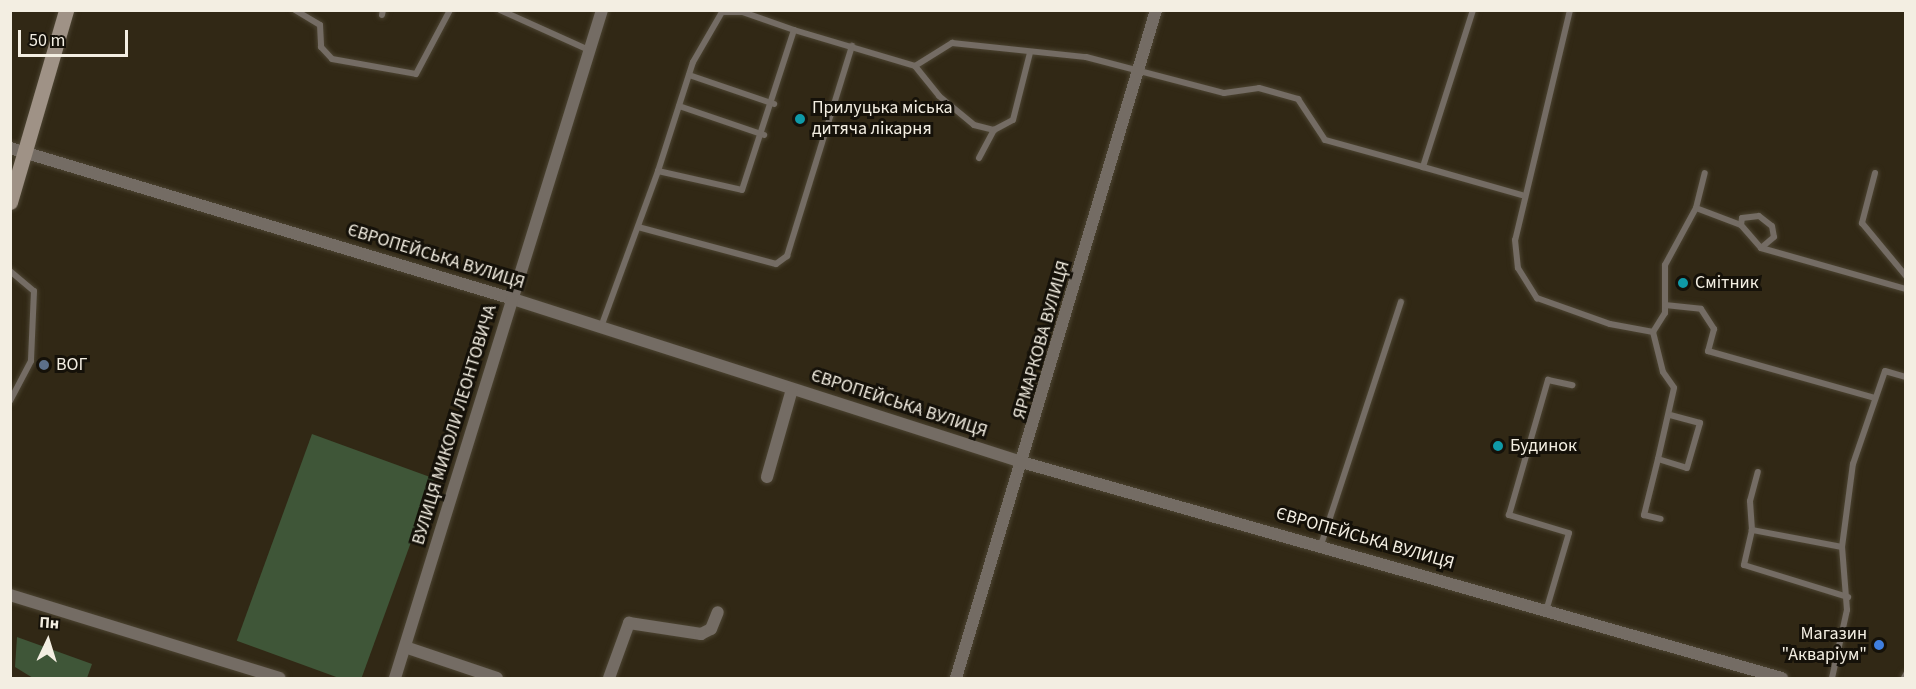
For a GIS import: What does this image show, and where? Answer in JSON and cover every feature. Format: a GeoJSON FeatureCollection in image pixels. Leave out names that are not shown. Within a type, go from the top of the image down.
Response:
{"type":"FeatureCollection","features":[{"type":"Feature","properties":{"kind":"main road"},"geometry":{"type":"LineString","coordinates":[[10,202],[18,150],[66,10]]}},
{"type":"Feature","properties":{"kind":"street","name":"ВУЛИЦЯ МИКОЛИ ЛЕОНТОВИЧА"},"geometry":{"type":"LineString","coordinates":[[395,678],[602,10]]}},
{"type":"Feature","properties":{"kind":"street","name":"ЯРМАРКОВА ВУЛИЦЯ"},"geometry":{"type":"LineString","coordinates":[[956,678],[1025,463],[1156,10]]}},
{"type":"Feature","properties":{"kind":"street","name":"ЄВРОПЕЙСЬКА ВУЛИЦЯ"},"geometry":{"type":"LineString","coordinates":[[18,150],[601,327],[1025,463],[1321,545],[1782,678]]}},
{"type":"Feature","properties":{"kind":"street"},"geometry":{"type":"LineString","coordinates":[[767,477],[792,388]]}},
{"type":"Feature","properties":{"kind":"street"},"geometry":{"type":"LineString","coordinates":[[10,596],[280,678]]}},
{"type":"Feature","properties":{"kind":"street"},"geometry":{"type":"LineString","coordinates":[[609,678],[629,623],[701,634],[711,629],[718,612]]}},
{"type":"Feature","properties":{"kind":"street"},"geometry":{"type":"LineString","coordinates":[[405,647],[497,678]]}},
{"type":"Feature","properties":{"kind":"lane"},"geometry":{"type":"LineString","coordinates":[[295,10],[320,25],[321,47],[332,59],[416,74],[450,10]]}},
{"type":"Feature","properties":{"kind":"lane"},"geometry":{"type":"LineString","coordinates":[[500,10],[590,51]]}},
{"type":"Feature","properties":{"kind":"lane"},"geometry":{"type":"LineString","coordinates":[[1423,167],[1473,10]]}},
{"type":"Feature","properties":{"kind":"lane"},"geometry":{"type":"LineString","coordinates":[[1570,10],[1522,195],[1515,240],[1518,268],[1538,298],[1610,324],[1653,332]]}},
{"type":"Feature","properties":{"kind":"lane"},"geometry":{"type":"LineString","coordinates":[[601,327],[658,171],[689,75],[707,32],[722,12],[743,12],[794,30],[915,66],[939,96],[974,125],[994,130]]}},
{"type":"Feature","properties":{"kind":"lane"},"geometry":{"type":"LineString","coordinates":[[658,171],[742,190],[764,135],[794,30]]}},
{"type":"Feature","properties":{"kind":"lane"},"geometry":{"type":"LineString","coordinates":[[915,66],[952,43],[1029,53],[1086,57],[1224,93],[1259,88],[1298,99],[1325,140],[1522,195]]}},
{"type":"Feature","properties":{"kind":"lane"},"geometry":{"type":"LineString","coordinates":[[638,227],[776,264],[787,256],[852,46]]}},
{"type":"Feature","properties":{"kind":"lane"},"geometry":{"type":"LineString","coordinates":[[979,158],[994,130],[1013,120],[1029,53]]}},
{"type":"Feature","properties":{"kind":"lane"},"geometry":{"type":"LineString","coordinates":[[689,75],[774,104]]}},
{"type":"Feature","properties":{"kind":"lane"},"geometry":{"type":"LineString","coordinates":[[679,106],[764,135]]}},
{"type":"Feature","properties":{"kind":"lane"},"geometry":{"type":"LineString","coordinates":[[1661,519],[1644,515],[1671,415],[1674,388],[1663,372],[1653,332],[1665,305],[1665,265],[1696,208],[1705,173]]}},
{"type":"Feature","properties":{"kind":"lane"},"geometry":{"type":"LineString","coordinates":[[1875,173],[1862,223],[1905,276]]}},
{"type":"Feature","properties":{"kind":"lane"},"geometry":{"type":"LineString","coordinates":[[1696,208],[1741,225],[1761,248],[1905,289]]}},
{"type":"Feature","properties":{"kind":"lane"},"geometry":{"type":"LineString","coordinates":[[1741,225],[1742,218],[1759,216],[1772,226],[1774,237],[1761,248]]}},
{"type":"Feature","properties":{"kind":"lane"},"geometry":{"type":"LineString","coordinates":[[10,271],[34,291],[31,361],[10,401]]}},
{"type":"Feature","properties":{"kind":"lane"},"geometry":{"type":"LineString","coordinates":[[1321,545],[1401,302]]}},
{"type":"Feature","properties":{"kind":"lane"},"geometry":{"type":"LineString","coordinates":[[1665,305],[1701,309],[1714,329],[1708,351],[1875,398]]}},
{"type":"Feature","properties":{"kind":"lane"},"geometry":{"type":"LineString","coordinates":[[1832,678],[1848,597],[1842,548],[1853,465],[1885,371],[1905,377]]}},
{"type":"Feature","properties":{"kind":"lane"},"geometry":{"type":"LineString","coordinates":[[1546,611],[1569,533],[1509,515],[1548,380],[1572,385]]}},
{"type":"Feature","properties":{"kind":"lane"},"geometry":{"type":"LineString","coordinates":[[1658,459],[1687,468],[1694,446],[1700,423],[1671,415]]}},
{"type":"Feature","properties":{"kind":"lane"},"geometry":{"type":"LineString","coordinates":[[1758,472],[1749,501],[1752,530],[1744,565],[1848,597]]}},
{"type":"Feature","properties":{"kind":"lane"},"geometry":{"type":"LineString","coordinates":[[1752,530],[1842,548]]}},
{"type":"Feature","properties":{"kind":"lane"},"geometry":{"type":"LineString","coordinates":[[1904,678],[1905,674]]}},
{"type":"Feature","properties":{"kind":"green space"},"geometry":{"type":"Polygon","coordinates":[[[312,434],[434,478],[362,678],[339,678],[237,641],[312,434]]]}},
{"type":"Feature","properties":{"kind":"green space"},"geometry":{"type":"Polygon","coordinates":[[[17,637],[92,664],[87,678],[33,678],[15,667],[17,637]]]}},
{"type":"Feature","properties":{"kind":"place","name":"Прилуцька міська дитяча лікарня"},"geometry":{"type":"Point","coordinates":[800,119]}},
{"type":"Feature","properties":{"kind":"place","name":"Смітник"},"geometry":{"type":"Point","coordinates":[1683,283]}},
{"type":"Feature","properties":{"kind":"place","name":"ВОГ"},"geometry":{"type":"Point","coordinates":[44,365]}},
{"type":"Feature","properties":{"kind":"place","name":"Будинок"},"geometry":{"type":"Point","coordinates":[1498,446]}},
{"type":"Feature","properties":{"kind":"place","name":"Магазин \"Акваріум\""},"geometry":{"type":"Point","coordinates":[1879,645]}}]}
